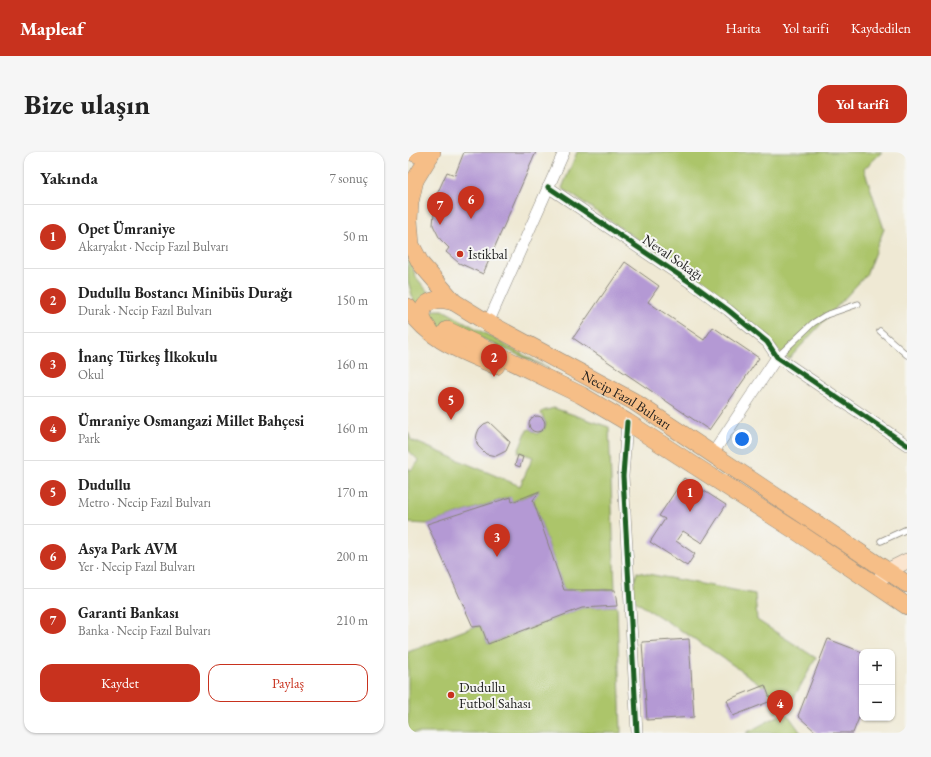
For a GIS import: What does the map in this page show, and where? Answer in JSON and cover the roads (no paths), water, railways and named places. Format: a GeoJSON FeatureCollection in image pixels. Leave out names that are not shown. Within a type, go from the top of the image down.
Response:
{"type":"FeatureCollection","features":[{"type":"Feature","properties":{"kind":"main road"},"geometry":{"type":"LineString","coordinates":[[412,152],[420,155],[431,154]]}},
{"type":"Feature","properties":{"kind":"main road"},"geometry":{"type":"LineString","coordinates":[[411,183],[431,154]]}},
{"type":"Feature","properties":{"kind":"main road","name":"Necip Fazıl Bulvarı"},"geometry":{"type":"LineString","coordinates":[[411,183],[409,220],[411,244],[421,264],[454,302],[488,323],[633,401],[907,584]]}},
{"type":"Feature","properties":{"kind":"main road"},"geometry":{"type":"LineString","coordinates":[[440,332],[424,323],[422,312],[424,308],[432,301],[438,299],[454,302]]}},
{"type":"Feature","properties":{"kind":"main road","name":"Necip Fazıl Bulvarı"},"geometry":{"type":"LineString","coordinates":[[408,307],[422,325],[575,392],[627,422],[799,532],[907,606]]}},
{"type":"Feature","properties":{"kind":"main road"},"geometry":{"type":"LineString","coordinates":[[876,584],[887,571],[907,562]]}},
{"type":"Feature","properties":{"kind":"street"},"geometry":{"type":"LineString","coordinates":[[488,323],[564,152]]}},
{"type":"Feature","properties":{"kind":"street","name":"Neval Sokağı"},"geometry":{"type":"LineString","coordinates":[[548,187],[694,285],[728,310],[759,334],[772,348],[777,358]]}},
{"type":"Feature","properties":{"kind":"street"},"geometry":{"type":"LineString","coordinates":[[713,454],[777,358],[907,445]]}},
{"type":"Feature","properties":{"kind":"street"},"geometry":{"type":"LineString","coordinates":[[627,422],[623,476],[637,733]]}},
{"type":"Feature","properties":{"kind":"lane"},"geometry":{"type":"LineString","coordinates":[[777,358],[813,324],[826,315],[858,304]]}},
{"type":"Feature","properties":{"kind":"lane"},"geometry":{"type":"LineString","coordinates":[[880,332],[907,355]]}},
{"type":"Feature","properties":{"kind":"lane"},"geometry":{"type":"LineString","coordinates":[[881,541],[907,528]]}},
{"type":"Feature","properties":{"kind":"place","name":"Asya Park AVM"},"geometry":{"type":"Point","coordinates":[471,219]}},
{"type":"Feature","properties":{"kind":"place","name":"Garanti Bankası"},"geometry":{"type":"Point","coordinates":[440,225]}},
{"type":"Feature","properties":{"kind":"place","name":"İstikbal"},"geometry":{"type":"Point","coordinates":[460,254]}},
{"type":"Feature","properties":{"kind":"place","name":"Dudullu Bostancı Minibüs Durağı"},"geometry":{"type":"Point","coordinates":[494,377]}},
{"type":"Feature","properties":{"kind":"place","name":"Dudullu"},"geometry":{"type":"Point","coordinates":[451,420]}},
{"type":"Feature","properties":{"kind":"place","name":"Opet Ümraniye"},"geometry":{"type":"Point","coordinates":[690,512]}},
{"type":"Feature","properties":{"kind":"place","name":"İnanç Türkeş İlkokulu"},"geometry":{"type":"Point","coordinates":[497,557]}},
{"type":"Feature","properties":{"kind":"place","name":"Dudullu Futbol Sahası"},"geometry":{"type":"Point","coordinates":[451,695]}},
{"type":"Feature","properties":{"kind":"place","name":"Ümraniye Osmangazi Millet Bahçesi"},"geometry":{"type":"Point","coordinates":[780,723]}}]}
